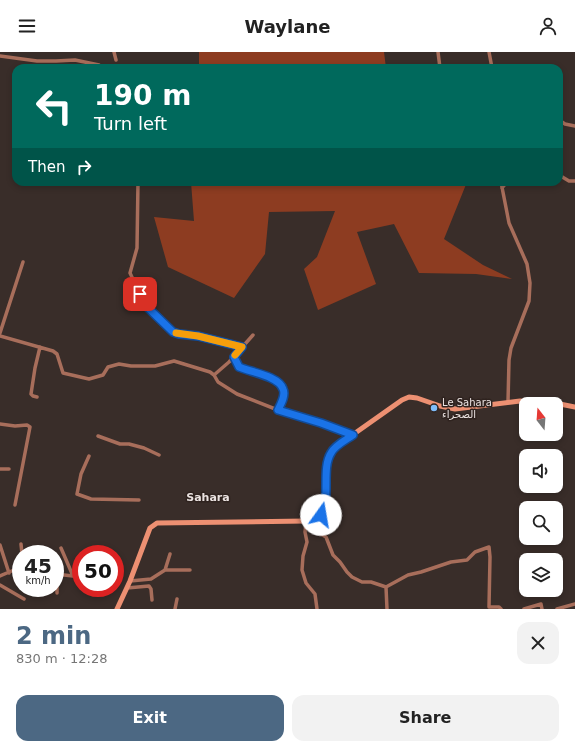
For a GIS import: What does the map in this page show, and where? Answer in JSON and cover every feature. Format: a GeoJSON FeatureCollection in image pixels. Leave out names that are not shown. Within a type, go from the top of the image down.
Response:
{"type":"FeatureCollection","features":[{"type":"Feature","properties":{"kind":"main road"},"geometry":{"type":"LineString","coordinates":[[117,609],[130,581],[150,528],[153,525],[306,522],[318,518],[325,509],[330,454],[334,448],[402,400],[409,397],[416,398],[455,409],[508,402],[538,401],[575,407]]}},
{"type":"Feature","properties":{"kind":"street"},"geometry":{"type":"LineString","coordinates":[[114,52],[116,60]]}},
{"type":"Feature","properties":{"kind":"street"},"geometry":{"type":"LineString","coordinates":[[438,52],[440,64]]}},
{"type":"Feature","properties":{"kind":"street"},"geometry":{"type":"LineString","coordinates":[[489,52],[491,64]]}},
{"type":"Feature","properties":{"kind":"street"},"geometry":{"type":"LineString","coordinates":[[0,56],[38,61],[75,60],[99,64]]}},
{"type":"Feature","properties":{"kind":"street"},"geometry":{"type":"LineString","coordinates":[[563,123],[575,126]]}},
{"type":"Feature","properties":{"kind":"street"},"geometry":{"type":"LineString","coordinates":[[563,177],[569,181],[575,181]]}},
{"type":"Feature","properties":{"kind":"street"},"geometry":{"type":"LineString","coordinates":[[138,186],[137,248],[130,273],[144,304],[173,332],[198,336],[242,347]]}},
{"type":"Feature","properties":{"kind":"street"},"geometry":{"type":"LineString","coordinates":[[502,188],[509,224],[527,264],[530,283],[529,301],[508,360],[508,402]]}},
{"type":"Feature","properties":{"kind":"street"},"geometry":{"type":"LineString","coordinates":[[0,333],[23,262]]}},
{"type":"Feature","properties":{"kind":"street"},"geometry":{"type":"LineString","coordinates":[[214,375],[234,357],[253,335]]}},
{"type":"Feature","properties":{"kind":"street"},"geometry":{"type":"LineString","coordinates":[[0,337],[56,352],[63,373],[89,379],[102,375],[108,367],[113,365],[155,366],[174,361],[210,372],[214,375],[218,382],[237,394],[278,410],[321,423],[353,435]]}},
{"type":"Feature","properties":{"kind":"street"},"geometry":{"type":"LineString","coordinates":[[37,397],[31,394],[40,348]]}},
{"type":"Feature","properties":{"kind":"street"},"geometry":{"type":"LineString","coordinates":[[234,357],[239,367],[270,377],[281,384],[284,392],[278,410]]}},
{"type":"Feature","properties":{"kind":"street"},"geometry":{"type":"LineString","coordinates":[[0,424],[15,426],[27,425],[30,427],[15,505]]}},
{"type":"Feature","properties":{"kind":"street"},"geometry":{"type":"LineString","coordinates":[[98,436],[120,444],[129,444],[144,448],[159,455]]}},
{"type":"Feature","properties":{"kind":"street"},"geometry":{"type":"LineString","coordinates":[[89,456],[82,474],[77,494],[91,499],[139,500]]}},
{"type":"Feature","properties":{"kind":"street"},"geometry":{"type":"LineString","coordinates":[[0,469],[9,469]]}},
{"type":"Feature","properties":{"kind":"street"},"geometry":{"type":"LineString","coordinates":[[306,522],[308,527],[326,537],[333,555],[352,577],[362,582],[371,582],[386,587],[408,575],[451,562],[467,560],[475,552],[488,547],[490,557],[489,607],[499,607],[501,609]]}},
{"type":"Feature","properties":{"kind":"street"},"geometry":{"type":"LineString","coordinates":[[306,522],[305,532],[307,542],[302,570],[306,583],[315,594],[317,609]]}},
{"type":"Feature","properties":{"kind":"street"},"geometry":{"type":"LineString","coordinates":[[0,545],[9,572]]}},
{"type":"Feature","properties":{"kind":"street"},"geometry":{"type":"LineString","coordinates":[[165,570],[170,554]]}},
{"type":"Feature","properties":{"kind":"street"},"geometry":{"type":"LineString","coordinates":[[64,555],[72,574]]}},
{"type":"Feature","properties":{"kind":"street"},"geometry":{"type":"LineString","coordinates":[[130,581],[151,579],[165,570],[190,570]]}},
{"type":"Feature","properties":{"kind":"street"},"geometry":{"type":"LineString","coordinates":[[0,576],[12,571]]}},
{"type":"Feature","properties":{"kind":"street"},"geometry":{"type":"LineString","coordinates":[[0,585],[24,599]]}},
{"type":"Feature","properties":{"kind":"street"},"geometry":{"type":"LineString","coordinates":[[127,588],[148,586],[151,589],[152,600]]}},
{"type":"Feature","properties":{"kind":"street"},"geometry":{"type":"LineString","coordinates":[[386,587],[387,609]]}},
{"type":"Feature","properties":{"kind":"street"},"geometry":{"type":"LineString","coordinates":[[175,609],[177,599]]}},
{"type":"Feature","properties":{"kind":"street"},"geometry":{"type":"LineString","coordinates":[[524,609],[541,604],[542,609]]}},
{"type":"Feature","properties":{"kind":"street"},"geometry":{"type":"LineString","coordinates":[[557,609],[575,604]]}},
{"type":"Feature","properties":{"kind":"shaded area"},"geometry":{"type":"Polygon","coordinates":[[[199,52],[384,52],[386,64],[199,64],[199,52]]]}},
{"type":"Feature","properties":{"kind":"shaded area"},"geometry":{"type":"Polygon","coordinates":[[[191,186],[465,186],[444,239],[483,265],[512,279],[476,274],[419,273],[394,224],[357,232],[376,284],[318,310],[304,269],[317,257],[335,211],[269,212],[265,254],[234,298],[168,267],[154,217],[194,221],[191,186]]]}},
{"type":"Feature","properties":{"kind":"slow traffic"},"geometry":{"type":"LineString","coordinates":[[176,333],[198,336],[242,347],[235,355]]}},
{"type":"Feature","properties":{"kind":"place","name":"Le Sahara الصحراء"},"geometry":{"type":"Point","coordinates":[434,408]}},
{"type":"Feature","properties":{"kind":"district","name":"Sahara"},"geometry":{"type":"Point","coordinates":[208,497]}},
{"type":"Feature","properties":{"kind":"route"},"geometry":{"type":"LineString","coordinates":[[140,294],[144,304],[173,332],[198,336],[242,347],[234,357],[239,367],[270,377],[281,384],[284,392],[278,410],[336,428],[353,435],[334,448],[330,454],[325,509],[321,515]]}}]}
